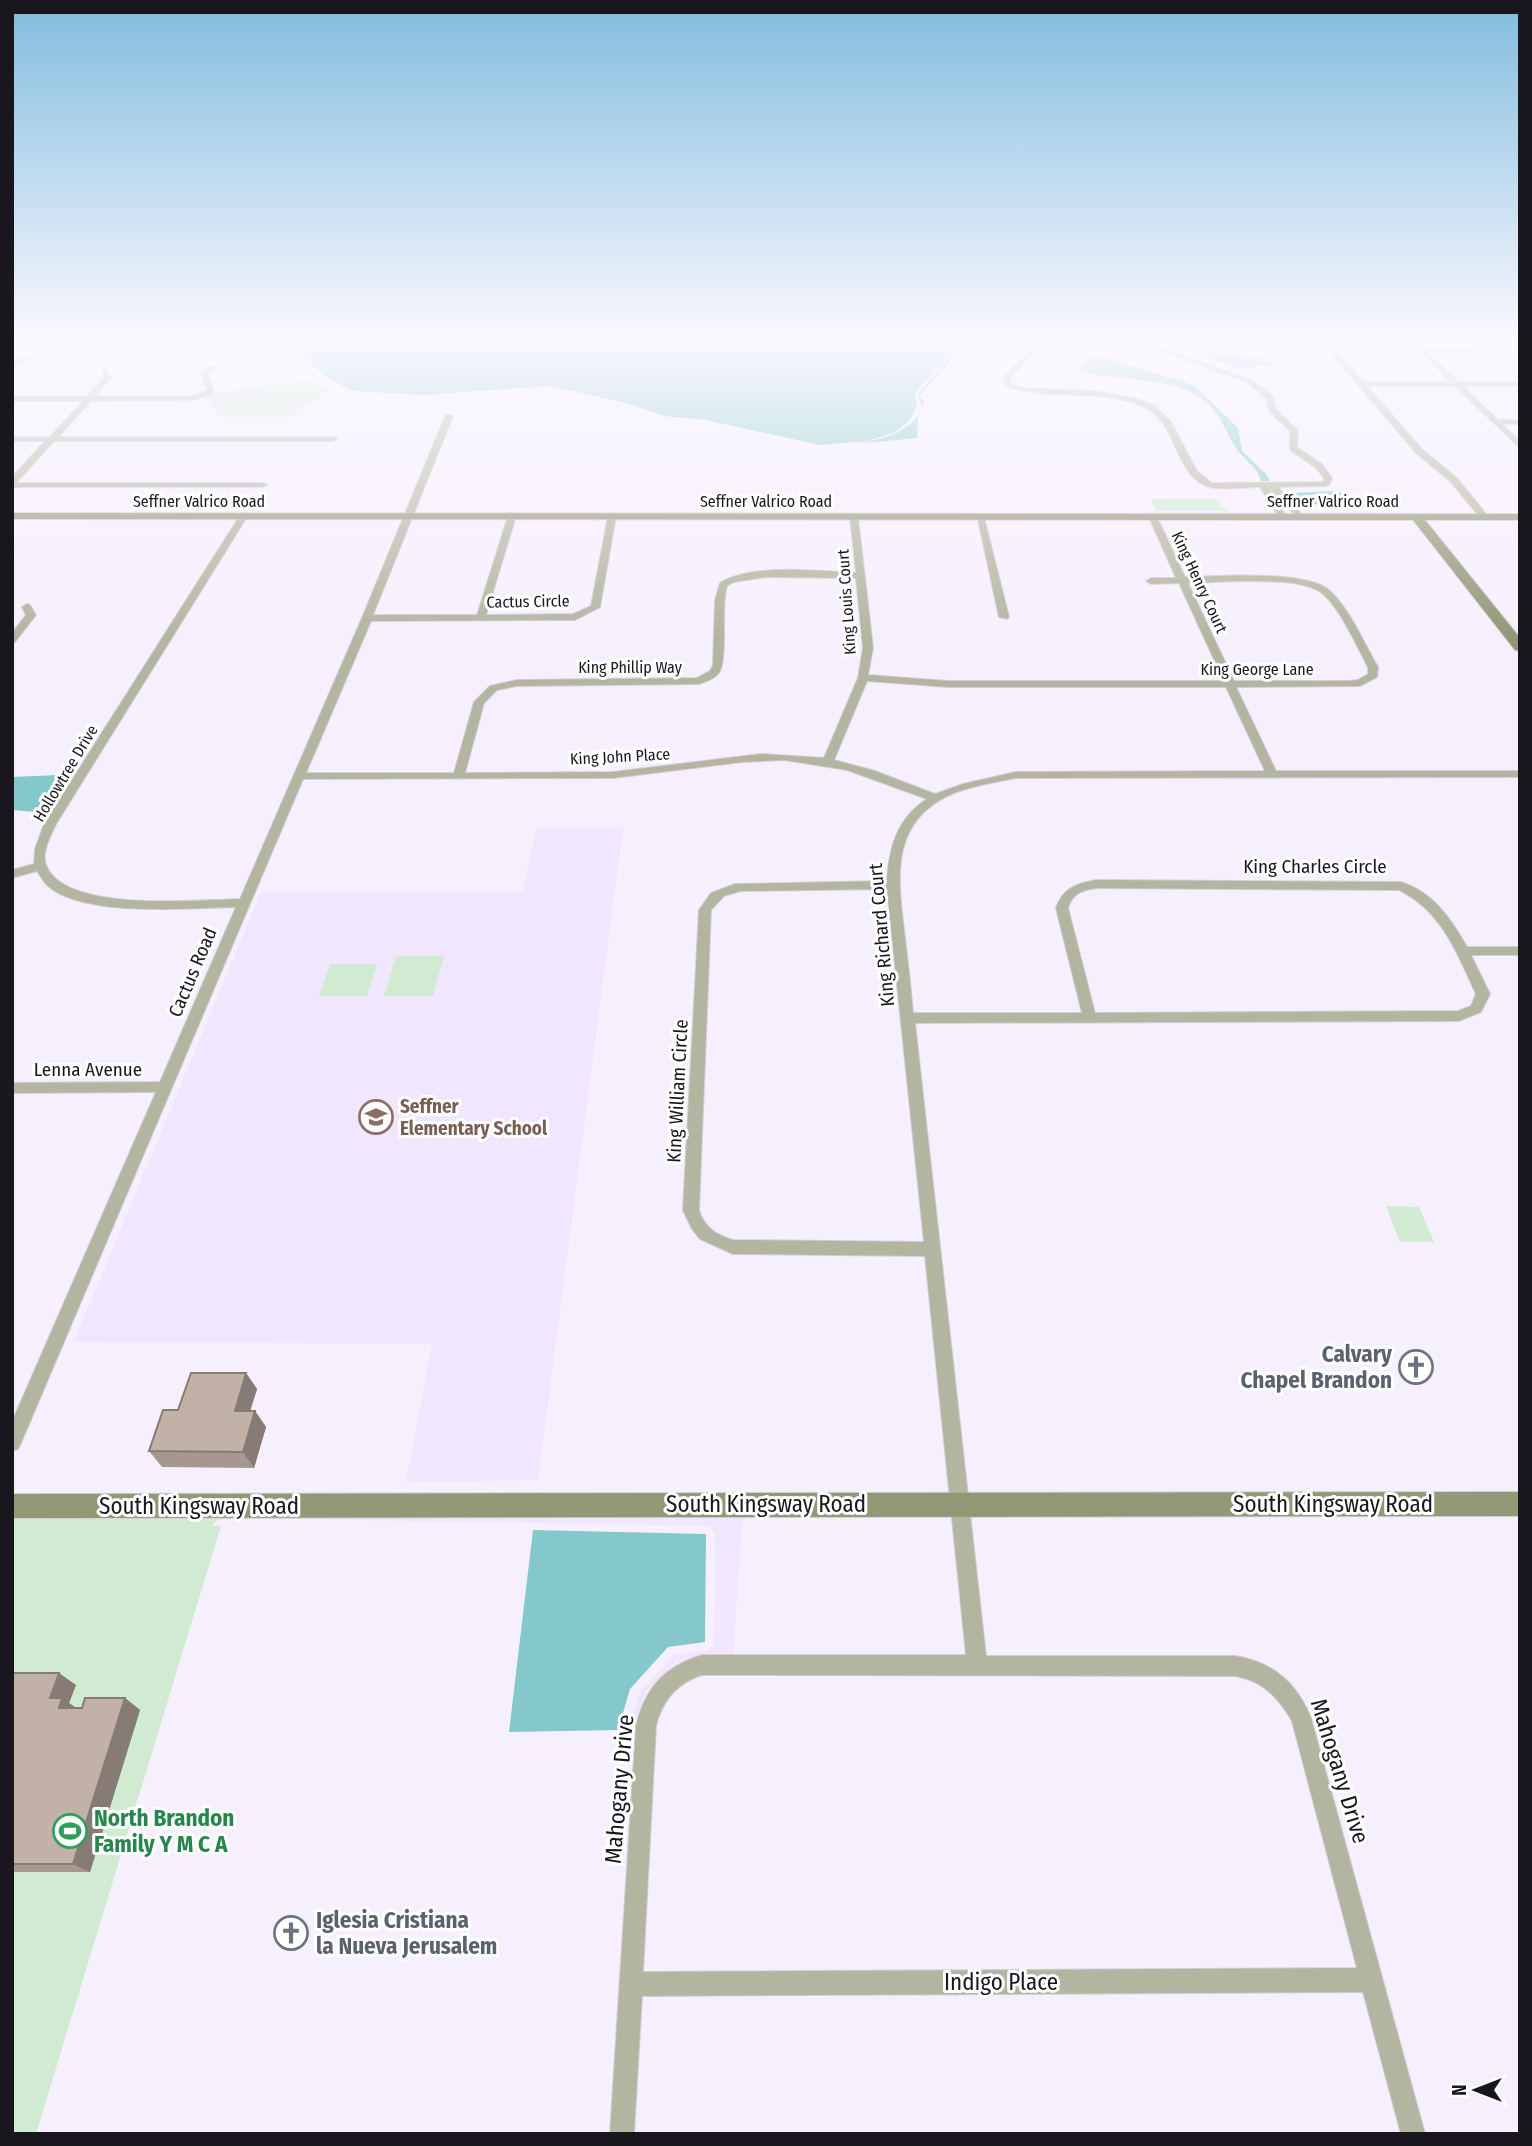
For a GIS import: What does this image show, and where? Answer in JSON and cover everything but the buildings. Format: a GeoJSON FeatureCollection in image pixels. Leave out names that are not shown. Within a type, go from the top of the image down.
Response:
{"type":"FeatureCollection","features":[{"type":"Feature","properties":{"kind":"street"},"geometry":{"type":"LineString","coordinates":[[12,483],[52,439]]}},
{"type":"Feature","properties":{"kind":"street","name":"Cactus Road"},"geometry":{"type":"LineString","coordinates":[[12,1443],[242,903],[300,776],[440,439]]}},
{"type":"Feature","properties":{"kind":"street"},"geometry":{"type":"LineString","coordinates":[[1177,439],[1199,478],[1205,483],[1220,486],[1317,486],[1329,481],[1319,466],[1293,448],[1294,439]]}},
{"type":"Feature","properties":{"kind":"street"},"geometry":{"type":"LineString","coordinates":[[1409,439],[1419,451],[1454,480],[1484,517]]}},
{"type":"Feature","properties":{"kind":"street"},"geometry":{"type":"LineString","coordinates":[[12,483],[263,485]]}},
{"type":"Feature","properties":{"kind":"street"},"geometry":{"type":"LineString","coordinates":[[1268,486],[1289,502],[1300,517]]}},
{"type":"Feature","properties":{"kind":"street"},"geometry":{"type":"LineString","coordinates":[[1268,486],[1273,502],[1283,517]]}},
{"type":"Feature","properties":{"kind":"street"},"geometry":{"type":"LineString","coordinates":[[1273,502],[1289,502]]}},
{"type":"Feature","properties":{"kind":"street","name":"Seffner Valrico Road"},"geometry":{"type":"LineString","coordinates":[[12,516],[1520,517]]}},
{"type":"Feature","properties":{"kind":"street"},"geometry":{"type":"LineString","coordinates":[[481,617],[512,516]]}},
{"type":"Feature","properties":{"kind":"street","name":"Cactus Circle"},"geometry":{"type":"LineString","coordinates":[[367,618],[575,617],[592,610],[612,516]]}},
{"type":"Feature","properties":{"kind":"street","name":"Hollowtree Drive"},"geometry":{"type":"LineString","coordinates":[[40,866],[41,846],[50,824],[243,517]]}},
{"type":"Feature","properties":{"kind":"street","name":"King Louis Court"},"geometry":{"type":"LineString","coordinates":[[828,761],[863,678],[868,648],[854,517]]}},
{"type":"Feature","properties":{"kind":"street"},"geometry":{"type":"LineString","coordinates":[[980,517],[1004,617]]}},
{"type":"Feature","properties":{"kind":"street","name":"King Henry Court"},"geometry":{"type":"LineString","coordinates":[[1153,517],[1272,775]]}},
{"type":"Feature","properties":{"kind":"street"},"geometry":{"type":"LineString","coordinates":[[1416,517],[1520,647]]}},
{"type":"Feature","properties":{"kind":"street","name":"King Phillip Way"},"geometry":{"type":"LineString","coordinates":[[459,775],[479,702],[494,688],[517,683],[699,681],[714,673],[718,665],[721,590],[730,580],[752,575],[861,576]]}},
{"type":"Feature","properties":{"kind":"street","name":"King George Lane"},"geometry":{"type":"LineString","coordinates":[[863,678],[948,684],[1231,685],[1360,683],[1373,675],[1373,667],[1328,594],[1314,585],[1290,580],[1151,581]]}},
{"type":"Feature","properties":{"kind":"street"},"geometry":{"type":"LineString","coordinates":[[12,640],[31,615],[27,607]]}},
{"type":"Feature","properties":{"kind":"street","name":"King John Place"},"geometry":{"type":"LineString","coordinates":[[300,776],[612,775],[669,771],[758,757],[828,761],[877,773],[934,798]]}},
{"type":"Feature","properties":{"kind":"street","name":"King Richard Court"},"geometry":{"type":"LineString","coordinates":[[961,1503],[893,885],[892,858],[898,836],[913,815],[934,798],[970,783],[1016,775],[1520,774]]}},
{"type":"Feature","properties":{"kind":"street"},"geometry":{"type":"LineString","coordinates":[[12,874],[40,866],[57,888],[91,901],[242,903]]}},
{"type":"Feature","properties":{"kind":"street","name":"King William Circle"},"geometry":{"type":"LineString","coordinates":[[893,885],[728,888],[710,901],[705,910],[691,1210],[694,1224],[705,1236],[733,1247],[933,1249]]}},
{"type":"Feature","properties":{"kind":"street","name":"King Charles Circle"},"geometry":{"type":"LineString","coordinates":[[908,1018],[1090,1018],[1459,1016],[1476,1009],[1483,994],[1436,907],[1417,892],[1401,886],[1083,886],[1071,890],[1062,908],[1090,1018]]}},
{"type":"Feature","properties":{"kind":"street"},"geometry":{"type":"LineString","coordinates":[[1461,951],[1520,951]]}},
{"type":"Feature","properties":{"kind":"street","name":"Lenna Avenue"},"geometry":{"type":"LineString","coordinates":[[12,1088],[164,1087]]}},
{"type":"Feature","properties":{"kind":"street"},"geometry":{"type":"LineString","coordinates":[[961,1503],[976,1667]]}},
{"type":"Feature","properties":{"kind":"street","name":"South Kingsway Road"},"geometry":{"type":"LineString","coordinates":[[12,1506],[1520,1504]]}},
{"type":"Feature","properties":{"kind":"street","name":"Mahogany Drive"},"geometry":{"type":"LineString","coordinates":[[622,2134],[646,1726],[656,1697],[680,1673],[702,1665],[1235,1665],[1255,1668],[1273,1678],[1289,1695],[1301,1718],[1413,2134]]}},
{"type":"Feature","properties":{"kind":"street","name":"Indigo Place"},"geometry":{"type":"LineString","coordinates":[[631,1984],[1371,1980]]}},
{"type":"Feature","properties":{"kind":"shaded area","name":"Seffner Elementary School"},"geometry":{"type":"Polygon","coordinates":[[[536,828],[623,828],[538,1480],[406,1482],[432,1344],[74,1342],[261,892],[523,892],[536,828]]]}},
{"type":"Feature","properties":{"kind":"shaded area"},"geometry":{"type":"Polygon","coordinates":[[[743,1513],[733,1655],[702,1654],[675,1663],[647,1691],[634,1725],[630,1725],[639,1693],[673,1655],[706,1651],[714,1645],[715,1534],[710,1526],[232,1518],[233,1515],[743,1513]]]}},
{"type":"Feature","properties":{"kind":"green space"},"geometry":{"type":"Polygon","coordinates":[[[1150,499],[1214,499],[1229,511],[1157,511],[1150,499]]]}},
{"type":"Feature","properties":{"kind":"green space"},"geometry":{"type":"Polygon","coordinates":[[[396,956],[444,956],[433,996],[384,996],[396,956]]]}},
{"type":"Feature","properties":{"kind":"green space"},"geometry":{"type":"Polygon","coordinates":[[[330,964],[377,964],[367,996],[319,996],[330,964]]]}},
{"type":"Feature","properties":{"kind":"green space"},"geometry":{"type":"Polygon","coordinates":[[[1386,1206],[1419,1207],[1434,1242],[1400,1242],[1386,1206]]]}},
{"type":"Feature","properties":{"kind":"green space","name":"North Brandon Family Y M C A"},"geometry":{"type":"Polygon","coordinates":[[[12,1515],[233,1515],[232,1518],[217,1520],[212,1526],[221,1526],[36,2134],[12,2134],[12,1515]]]}},
{"type":"Feature","properties":{"kind":"water"},"geometry":{"type":"Polygon","coordinates":[[[793,439],[874,439],[868,441],[820,445],[793,439]]]}},
{"type":"Feature","properties":{"kind":"water"},"geometry":{"type":"Polygon","coordinates":[[[879,439],[905,439],[855,444],[879,439]]]}},
{"type":"Feature","properties":{"kind":"water"},"geometry":{"type":"Polygon","coordinates":[[[1231,439],[1240,439],[1242,451],[1270,481],[1261,481],[1255,468],[1238,451],[1231,439]]]}},
{"type":"Feature","properties":{"kind":"water"},"geometry":{"type":"Polygon","coordinates":[[[1333,491],[1366,499],[1373,507],[1350,507],[1326,501],[1311,506],[1293,493],[1333,491]]]}},
{"type":"Feature","properties":{"kind":"water"},"geometry":{"type":"Polygon","coordinates":[[[59,775],[36,812],[12,810],[12,777],[59,775]]]}},
{"type":"Feature","properties":{"kind":"water"},"geometry":{"type":"Polygon","coordinates":[[[533,1530],[706,1534],[705,1642],[668,1647],[630,1689],[618,1730],[509,1732],[533,1530]]]}},
{"type":"Feature","properties":{"kind":"place","name":"Seffner Elementary School"},"geometry":{"type":"Point","coordinates":[376,1117]}},
{"type":"Feature","properties":{"kind":"place","name":"Calvary Chapel Brandon"},"geometry":{"type":"Point","coordinates":[1416,1367]}},
{"type":"Feature","properties":{"kind":"place","name":"North Brandon Family Y M C A"},"geometry":{"type":"Point","coordinates":[70,1831]}},
{"type":"Feature","properties":{"kind":"place","name":"Iglesia Cristiana la Nueva Jerusalem"},"geometry":{"type":"Point","coordinates":[291,1933]}}]}
